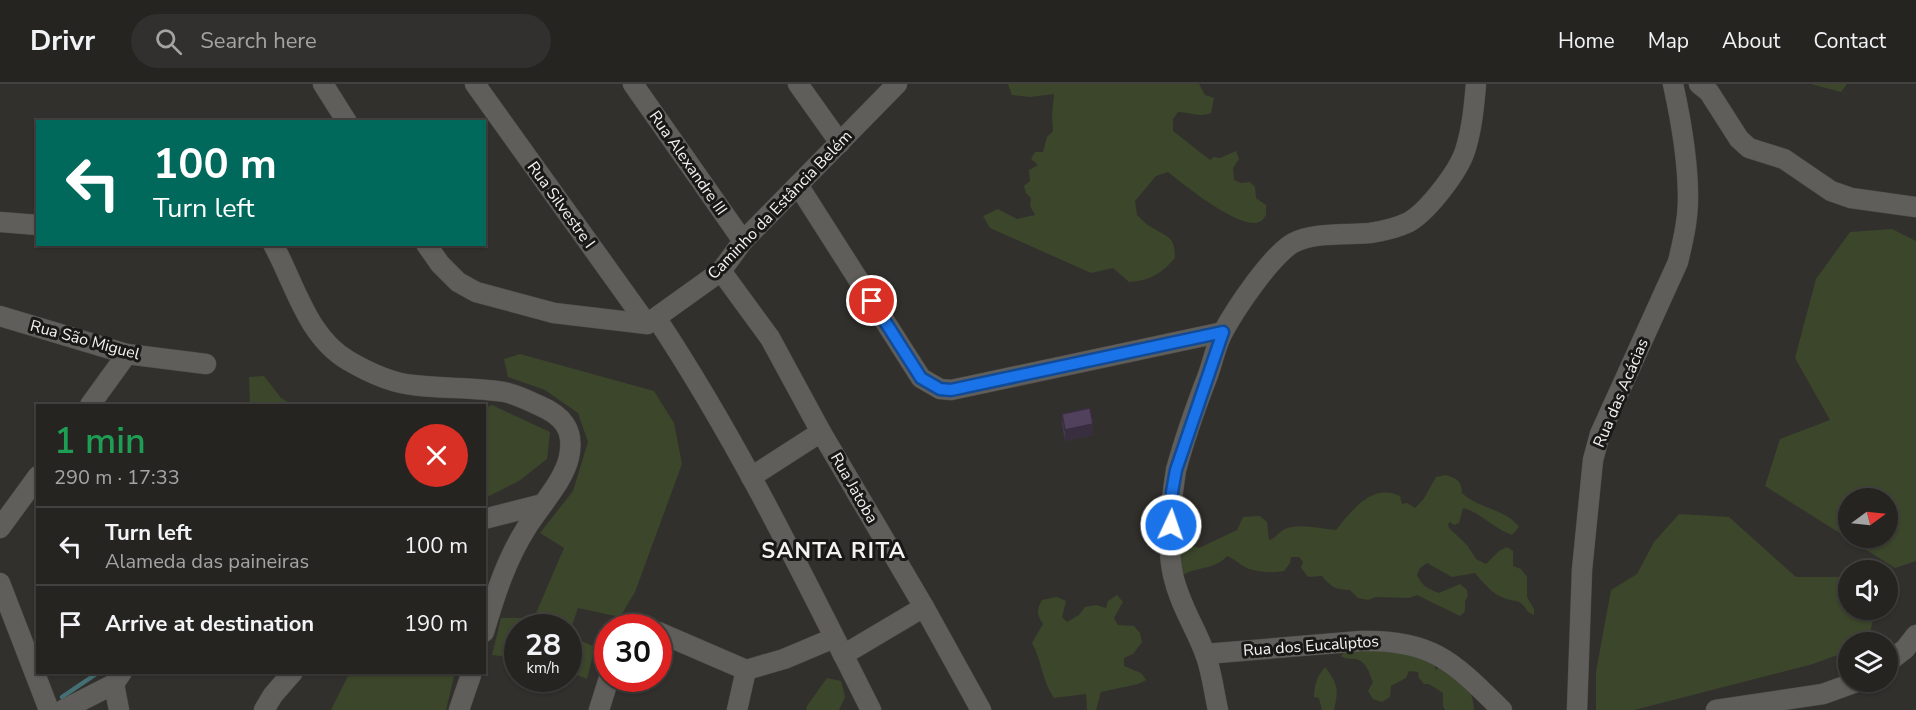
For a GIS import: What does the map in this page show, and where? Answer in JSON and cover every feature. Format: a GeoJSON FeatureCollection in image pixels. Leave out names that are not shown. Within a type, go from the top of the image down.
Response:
{"type":"FeatureCollection","features":[{"type":"Feature","properties":{"kind":"street"},"geometry":{"type":"LineString","coordinates":[[323,84],[345,120]]}},
{"type":"Feature","properties":{"kind":"street","name":"Rua Silvestre I"},"geometry":{"type":"LineString","coordinates":[[475,84],[693,374],[751,477],[871,710]]}},
{"type":"Feature","properties":{"kind":"street","name":"Rua Alexandre III"},"geometry":{"type":"LineString","coordinates":[[633,84],[743,241]]}},
{"type":"Feature","properties":{"kind":"street"},"geometry":{"type":"LineString","coordinates":[[798,84],[840,143]]}},
{"type":"Feature","properties":{"kind":"street","name":"Caminho da Estância Belém"},"geometry":{"type":"LineString","coordinates":[[652,322],[721,271],[743,241],[897,84]]}},
{"type":"Feature","properties":{"kind":"street"},"geometry":{"type":"LineString","coordinates":[[1218,710],[1205,654],[1185,612],[1173,574],[1170,542],[1176,470],[1223,332],[1256,282],[1277,256],[1294,243],[1306,238],[1326,235],[1393,229],[1411,221],[1430,203],[1457,170],[1465,151],[1473,119],[1476,84]]}},
{"type":"Feature","properties":{"kind":"street","name":"Rua das Acácias"},"geometry":{"type":"LineString","coordinates":[[1577,710],[1582,570],[1593,460],[1600,434],[1678,262],[1685,233],[1688,198],[1683,140],[1673,84]]}},
{"type":"Feature","properties":{"kind":"street"},"geometry":{"type":"LineString","coordinates":[[1700,84],[1710,92],[1739,139],[1749,148],[1784,159],[1831,191],[1851,198],[1916,207]]}},
{"type":"Feature","properties":{"kind":"street"},"geometry":{"type":"LineString","coordinates":[[798,184],[921,378],[940,389],[951,390],[1002,381],[1223,332]]}},
{"type":"Feature","properties":{"kind":"street"},"geometry":{"type":"LineString","coordinates":[[0,222],[36,225]]}},
{"type":"Feature","properties":{"kind":"street"},"geometry":{"type":"LineString","coordinates":[[274,246],[311,324],[328,344],[347,360],[376,375],[411,385],[506,392],[552,410],[562,418],[568,429],[571,445],[569,459],[509,558],[486,625]]}},
{"type":"Feature","properties":{"kind":"street"},"geometry":{"type":"LineString","coordinates":[[427,246],[440,264],[458,282],[476,292],[554,313],[652,322]]}},
{"type":"Feature","properties":{"kind":"street","name":"Rua Jatoba"},"geometry":{"type":"LineString","coordinates":[[721,271],[770,338],[821,432],[924,607],[981,710]]}},
{"type":"Feature","properties":{"kind":"street","name":"Rua São Miguel"},"geometry":{"type":"LineString","coordinates":[[0,316],[127,354],[206,363]]}},
{"type":"Feature","properties":{"kind":"street"},"geometry":{"type":"LineString","coordinates":[[91,404],[127,354]]}},
{"type":"Feature","properties":{"kind":"street"},"geometry":{"type":"LineString","coordinates":[[751,477],[821,432]]}},
{"type":"Feature","properties":{"kind":"street"},"geometry":{"type":"LineString","coordinates":[[0,528],[36,479]]}},
{"type":"Feature","properties":{"kind":"street"},"geometry":{"type":"LineString","coordinates":[[486,518],[543,504]]}},
{"type":"Feature","properties":{"kind":"street"},"geometry":{"type":"LineString","coordinates":[[0,583],[36,670]]}},
{"type":"Feature","properties":{"kind":"street"},"geometry":{"type":"LineString","coordinates":[[672,638],[746,670],[839,647],[924,607]]}},
{"type":"Feature","properties":{"kind":"street"},"geometry":{"type":"LineString","coordinates":[[1898,654],[1916,635]]}},
{"type":"Feature","properties":{"kind":"street","name":"Rua dos Eucaliptos"},"geometry":{"type":"LineString","coordinates":[[1205,654],[1361,641],[1386,640],[1405,643],[1435,653],[1454,665],[1502,710]]}},
{"type":"Feature","properties":{"kind":"street"},"geometry":{"type":"LineString","coordinates":[[737,710],[746,670]]}},
{"type":"Feature","properties":{"kind":"street"},"geometry":{"type":"LineString","coordinates":[[38,674],[49,710]]}},
{"type":"Feature","properties":{"kind":"street"},"geometry":{"type":"LineString","coordinates":[[264,710],[273,695],[291,674]]}},
{"type":"Feature","properties":{"kind":"street"},"geometry":{"type":"LineString","coordinates":[[459,710],[471,674]]}},
{"type":"Feature","properties":{"kind":"street"},"geometry":{"type":"LineString","coordinates":[[63,710],[118,678],[120,710]]}},
{"type":"Feature","properties":{"kind":"street"},"geometry":{"type":"LineString","coordinates":[[1716,710],[1823,694],[1838,689]]}},
{"type":"Feature","properties":{"kind":"street"},"geometry":{"type":"LineString","coordinates":[[599,710],[605,692]]}},
{"type":"Feature","properties":{"kind":"green space"},"geometry":{"type":"Polygon","coordinates":[[[1008,84],[1199,84],[1205,95],[1214,98],[1211,113],[1198,115],[1178,112],[1173,119],[1173,131],[1210,160],[1236,151],[1239,159],[1233,168],[1234,180],[1241,183],[1250,182],[1255,187],[1256,198],[1266,205],[1266,215],[1259,222],[1250,223],[1212,205],[1168,172],[1156,176],[1135,201],[1137,215],[1170,239],[1174,246],[1175,258],[1155,275],[1129,282],[1113,268],[1091,273],[990,228],[983,216],[998,209],[1017,219],[1035,215],[1030,206],[1031,198],[1024,186],[1030,181],[1029,170],[1038,165],[1031,159],[1035,152],[1043,152],[1047,137],[1053,131],[1054,94],[1030,97],[1012,95],[1008,84]]]}},
{"type":"Feature","properties":{"kind":"green space"},"geometry":{"type":"Polygon","coordinates":[[[1811,84],[1847,84],[1841,92],[1811,84]]]}},
{"type":"Feature","properties":{"kind":"green space"},"geometry":{"type":"Polygon","coordinates":[[[1892,229],[1916,241],[1916,561],[1898,567],[1898,560],[1882,560],[1863,548],[1898,548],[1898,488],[1838,488],[1838,532],[1765,486],[1780,439],[1830,420],[1795,358],[1816,279],[1850,232],[1892,229]]]}},
{"type":"Feature","properties":{"kind":"green space"},"geometry":{"type":"Polygon","coordinates":[[[520,354],[654,391],[674,423],[682,464],[635,592],[622,614],[606,614],[578,608],[576,614],[536,614],[564,548],[540,533],[573,491],[588,442],[578,413],[545,390],[508,377],[504,359],[520,354]]]}},
{"type":"Feature","properties":{"kind":"green space"},"geometry":{"type":"Polygon","coordinates":[[[264,376],[281,398],[291,404],[250,404],[249,377],[264,376]]]}},
{"type":"Feature","properties":{"kind":"green space"},"geometry":{"type":"Polygon","coordinates":[[[492,405],[550,432],[547,459],[519,481],[486,498],[486,408],[492,405]]]}},
{"type":"Feature","properties":{"kind":"green space"},"geometry":{"type":"Polygon","coordinates":[[[1446,475],[1458,481],[1462,493],[1476,503],[1507,516],[1519,527],[1512,535],[1476,513],[1463,508],[1459,523],[1454,525],[1450,522],[1448,524],[1476,559],[1486,564],[1499,551],[1507,547],[1513,551],[1513,566],[1521,569],[1527,577],[1527,597],[1534,609],[1534,615],[1520,603],[1496,594],[1475,573],[1452,577],[1427,563],[1420,568],[1417,575],[1426,587],[1439,593],[1460,584],[1467,590],[1465,611],[1460,616],[1417,595],[1409,598],[1376,597],[1368,600],[1358,598],[1350,590],[1334,587],[1322,576],[1308,577],[1301,568],[1303,562],[1299,557],[1291,557],[1290,563],[1284,571],[1280,572],[1249,569],[1227,556],[1217,564],[1183,575],[1176,568],[1180,516],[1191,522],[1193,533],[1187,541],[1190,545],[1199,548],[1237,530],[1243,517],[1260,516],[1267,522],[1269,540],[1291,527],[1304,526],[1336,530],[1363,501],[1380,493],[1400,496],[1402,504],[1407,503],[1415,508],[1423,500],[1436,477],[1446,475]]]}},
{"type":"Feature","properties":{"kind":"green space"},"geometry":{"type":"Polygon","coordinates":[[[1679,514],[1729,517],[1796,577],[1838,577],[1838,620],[1873,620],[1870,632],[1838,632],[1838,655],[1813,664],[1634,710],[1596,710],[1596,672],[1611,590],[1637,574],[1654,542],[1679,514]]]}},
{"type":"Feature","properties":{"kind":"green space"},"geometry":{"type":"Polygon","coordinates":[[[1117,595],[1123,602],[1114,618],[1118,625],[1134,626],[1140,633],[1142,642],[1133,654],[1124,658],[1124,666],[1141,673],[1146,680],[1138,684],[1101,692],[1096,710],[1087,710],[1086,694],[1054,698],[1032,643],[1043,624],[1038,612],[1042,600],[1057,597],[1066,601],[1062,617],[1067,622],[1079,615],[1085,607],[1096,605],[1106,608],[1108,601],[1117,595]]]}},
{"type":"Feature","properties":{"kind":"green space"},"geometry":{"type":"Polygon","coordinates":[[[501,618],[504,618],[504,656],[492,655],[501,618]]]}},
{"type":"Feature","properties":{"kind":"green space"},"geometry":{"type":"Polygon","coordinates":[[[582,641],[594,647],[587,679],[582,677],[582,641]]]}},
{"type":"Feature","properties":{"kind":"green space"},"geometry":{"type":"Polygon","coordinates":[[[1386,646],[1432,660],[1436,670],[1443,665],[1468,689],[1474,710],[1445,710],[1443,693],[1429,684],[1424,684],[1418,672],[1409,671],[1406,678],[1391,686],[1390,697],[1382,702],[1373,699],[1368,691],[1373,682],[1365,665],[1359,660],[1341,656],[1348,648],[1386,646]]]}},
{"type":"Feature","properties":{"kind":"green space"},"geometry":{"type":"Polygon","coordinates":[[[1325,667],[1336,687],[1337,697],[1334,710],[1322,710],[1319,698],[1314,697],[1316,681],[1325,667]]]}},
{"type":"Feature","properties":{"kind":"green space"},"geometry":{"type":"Polygon","coordinates":[[[349,674],[455,674],[446,710],[331,710],[349,674]]]}},
{"type":"Feature","properties":{"kind":"green space"},"geometry":{"type":"Polygon","coordinates":[[[827,678],[841,681],[845,697],[839,710],[806,710],[807,706],[827,678]]]}},
{"type":"Feature","properties":{"kind":"building"},"geometry":{"type":"Polygon","coordinates":[[[1090,408],[1093,424],[1065,430],[1062,414],[1090,408]]]}},
{"type":"Feature","properties":{"kind":"waterway"},"geometry":{"type":"LineString","coordinates":[[62,697],[96,674]]}},
{"type":"Feature","properties":{"kind":"district","name":"SANTA RITA"},"geometry":{"type":"Point","coordinates":[834,551]}},
{"type":"Feature","properties":{"kind":"route"},"geometry":{"type":"LineString","coordinates":[[872,301],[921,378],[940,389],[951,390],[1002,381],[1223,332],[1181,451],[1172,492],[1171,525]]}}]}
